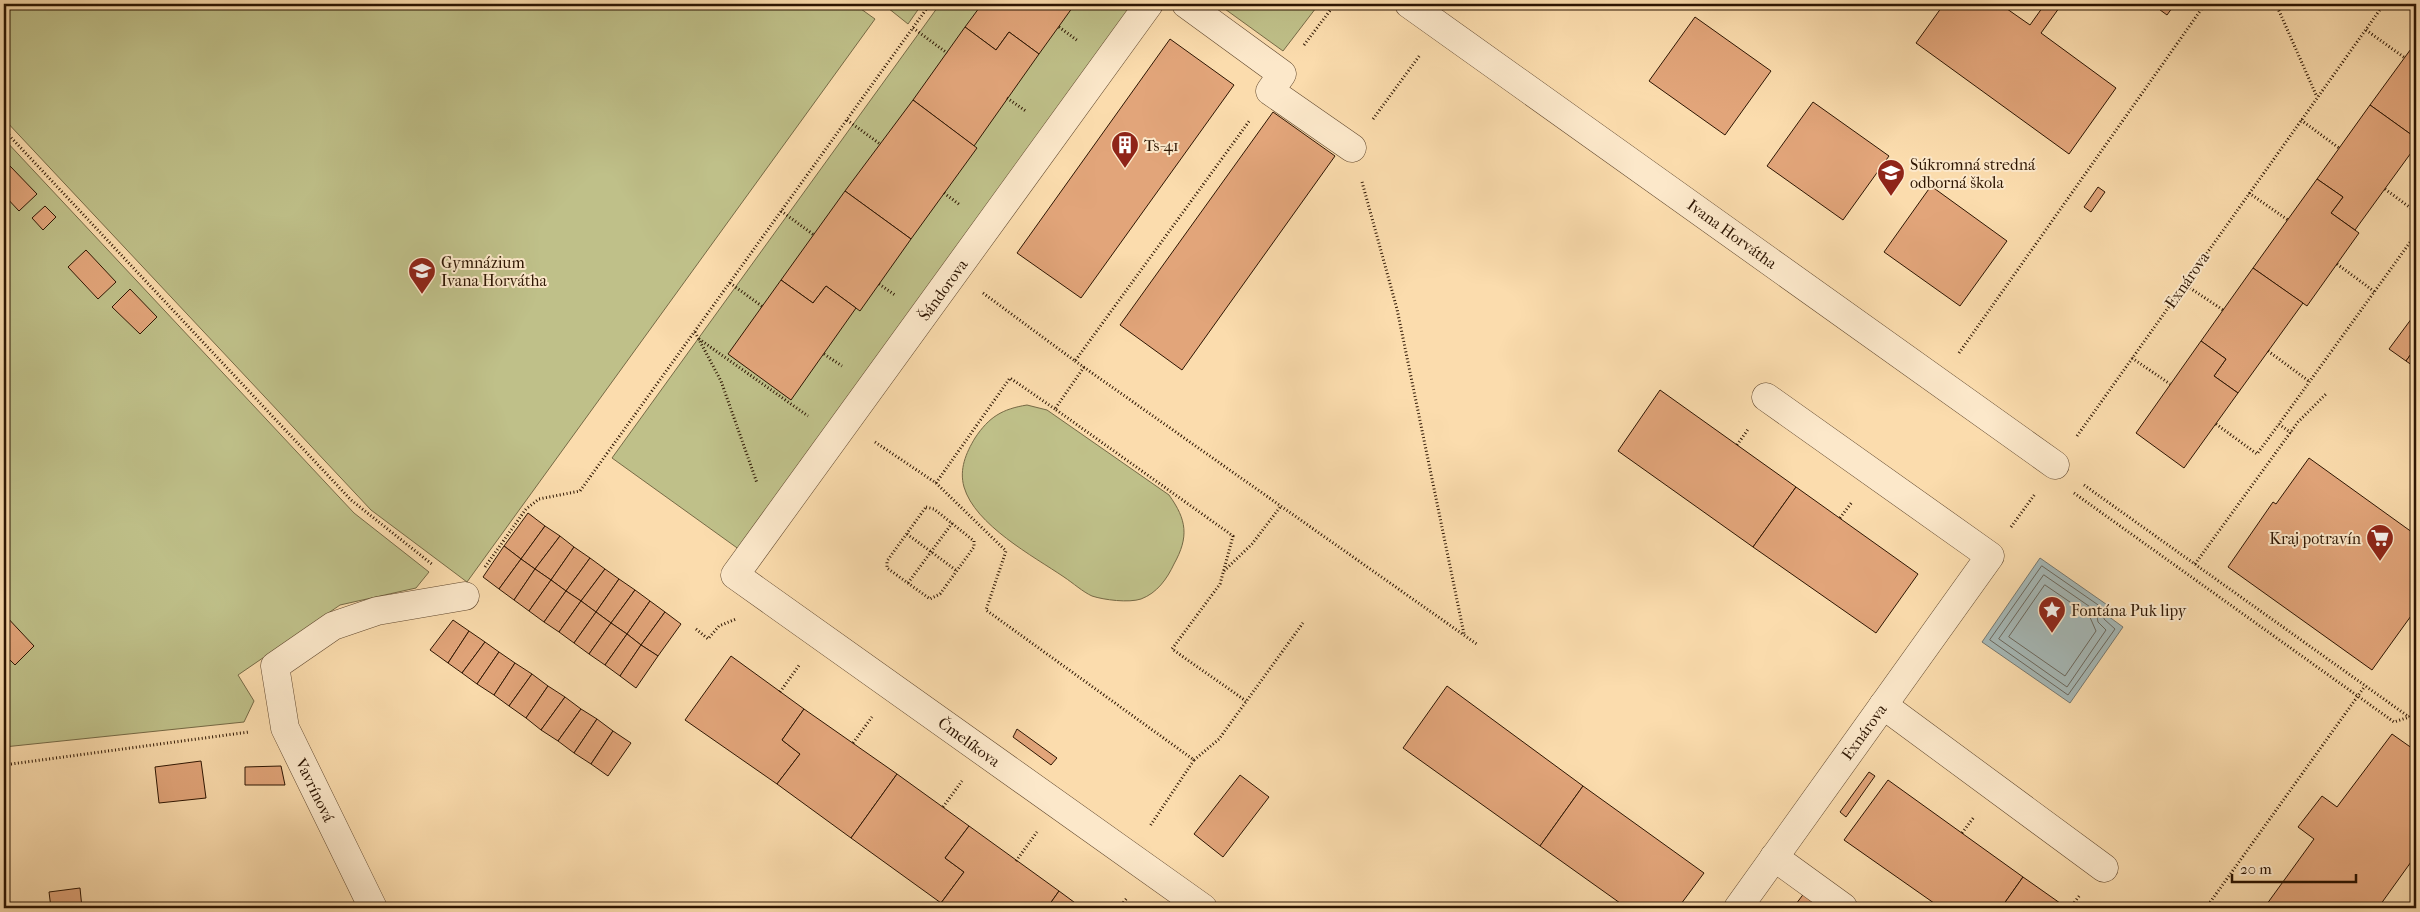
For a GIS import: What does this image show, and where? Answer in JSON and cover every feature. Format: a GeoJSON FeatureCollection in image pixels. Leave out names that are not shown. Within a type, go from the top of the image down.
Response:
{"type":"FeatureCollection","features":[{"type":"Feature","properties":{"kind":"street","name":"Šándorova"},"geometry":{"type":"LineString","coordinates":[[735,575],[956,273],[1149,4]]}},
{"type":"Feature","properties":{"kind":"street"},"geometry":{"type":"LineString","coordinates":[[1186,4],[1352,148]]}},
{"type":"Feature","properties":{"kind":"street","name":"Ivana Horvátha"},"geometry":{"type":"LineString","coordinates":[[1409,4],[2055,465]]}},
{"type":"Feature","properties":{"kind":"street"},"geometry":{"type":"LineString","coordinates":[[1766,397],[1990,556]]}},
{"type":"Feature","properties":{"kind":"street","name":"Exnárova"},"geometry":{"type":"LineString","coordinates":[[1738,908],[1990,556]]}},
{"type":"Feature","properties":{"kind":"street","name":"Čmelíkova"},"geometry":{"type":"LineString","coordinates":[[735,575],[1203,908]]}},
{"type":"Feature","properties":{"kind":"street","name":"Vavrínová"},"geometry":{"type":"LineString","coordinates":[[373,908],[285,728],[274,666],[333,626],[376,611],[459,597]]}},
{"type":"Feature","properties":{"kind":"street"},"geometry":{"type":"LineString","coordinates":[[1883,705],[2104,868]]}},
{"type":"Feature","properties":{"kind":"street"},"geometry":{"type":"LineString","coordinates":[[1774,857],[1843,907]]}},
{"type":"Feature","properties":{"kind":"path"},"geometry":{"type":"LineString","coordinates":[[4,130],[351,500],[435,566],[459,597],[526,509],[538,499],[580,491],[930,4]]}},
{"type":"Feature","properties":{"kind":"path"},"geometry":{"type":"LineString","coordinates":[[1075,360],[1276,82],[1335,4]]}},
{"type":"Feature","properties":{"kind":"path"},"geometry":{"type":"LineString","coordinates":[[1939,382],[2205,4]]}},
{"type":"Feature","properties":{"kind":"path"},"geometry":{"type":"LineString","coordinates":[[2276,4],[2317,98]]}},
{"type":"Feature","properties":{"kind":"path","name":"Exnárova"},"geometry":{"type":"LineString","coordinates":[[1990,556],[2384,4]]}},
{"type":"Feature","properties":{"kind":"path"},"geometry":{"type":"LineString","coordinates":[[1440,26],[1352,148],[1397,309],[1464,634]]}},
{"type":"Feature","properties":{"kind":"path"},"geometry":{"type":"LineString","coordinates":[[913,28],[947,52]]}},
{"type":"Feature","properties":{"kind":"path"},"geometry":{"type":"LineString","coordinates":[[2366,30],[2405,58]]}},
{"type":"Feature","properties":{"kind":"path"},"geometry":{"type":"LineString","coordinates":[[847,120],[880,144]]}},
{"type":"Feature","properties":{"kind":"path"},"geometry":{"type":"LineString","coordinates":[[2300,120],[2339,148]]}},
{"type":"Feature","properties":{"kind":"path"},"geometry":{"type":"LineString","coordinates":[[2385,189],[2416,212]]}},
{"type":"Feature","properties":{"kind":"path"},"geometry":{"type":"LineString","coordinates":[[2249,193],[2288,220]]}},
{"type":"Feature","properties":{"kind":"path"},"geometry":{"type":"LineString","coordinates":[[781,211],[814,235]]}},
{"type":"Feature","properties":{"kind":"path"},"geometry":{"type":"LineString","coordinates":[[2216,424],[2257,454],[2416,234]]}},
{"type":"Feature","properties":{"kind":"path"},"geometry":{"type":"LineString","coordinates":[[2337,264],[2375,292]]}},
{"type":"Feature","properties":{"kind":"path"},"geometry":{"type":"LineString","coordinates":[[956,273],[1084,367],[1478,645]]}},
{"type":"Feature","properties":{"kind":"path"},"geometry":{"type":"LineString","coordinates":[[730,282],[763,307]]}},
{"type":"Feature","properties":{"kind":"path"},"geometry":{"type":"LineString","coordinates":[[2184,284],[2223,310]]}},
{"type":"Feature","properties":{"kind":"path"},"geometry":{"type":"LineString","coordinates":[[694,332],[721,381],[772,525]]}},
{"type":"Feature","properties":{"kind":"path"},"geometry":{"type":"LineString","coordinates":[[698,338],[842,430],[936,483],[1006,551],[986,610],[1194,760]]}},
{"type":"Feature","properties":{"kind":"path"},"geometry":{"type":"LineString","coordinates":[[2268,351],[2310,382]]}},
{"type":"Feature","properties":{"kind":"path"},"geometry":{"type":"LineString","coordinates":[[2132,358],[2170,384]]}},
{"type":"Feature","properties":{"kind":"path"},"geometry":{"type":"LineString","coordinates":[[1054,409],[1084,367]]}},
{"type":"Feature","properties":{"kind":"path"},"geometry":{"type":"LineString","coordinates":[[936,483],[1010,378],[1233,536],[1220,584],[1172,649],[1246,701]]}},
{"type":"Feature","properties":{"kind":"path"},"geometry":{"type":"LineString","coordinates":[[2195,564],[2290,432],[2326,394]]}},
{"type":"Feature","properties":{"kind":"path"},"geometry":{"type":"LineString","coordinates":[[2279,424],[2290,432]]}},
{"type":"Feature","properties":{"kind":"path"},"geometry":{"type":"LineString","coordinates":[[2055,465],[2409,717],[2416,707]]}},
{"type":"Feature","properties":{"kind":"path"},"geometry":{"type":"LineString","coordinates":[[1223,571],[1252,544],[1281,506]]}},
{"type":"Feature","properties":{"kind":"path"},"geometry":{"type":"LineString","coordinates":[[926,507],[934,508],[953,522],[974,541],[974,547],[940,594],[930,599],[887,568],[887,561],[926,507]]}},
{"type":"Feature","properties":{"kind":"path"},"geometry":{"type":"LineString","coordinates":[[908,583],[953,522]]}},
{"type":"Feature","properties":{"kind":"path"},"geometry":{"type":"LineString","coordinates":[[907,534],[957,571]]}},
{"type":"Feature","properties":{"kind":"path"},"geometry":{"type":"LineString","coordinates":[[1129,857],[1194,760],[1219,739],[1303,623]]}},
{"type":"Feature","properties":{"kind":"path"},"geometry":{"type":"LineString","coordinates":[[696,629],[708,639]]}},
{"type":"Feature","properties":{"kind":"path"},"geometry":{"type":"LineString","coordinates":[[780,692],[806,657]]}},
{"type":"Feature","properties":{"kind":"path"},"geometry":{"type":"LineString","coordinates":[[2206,908],[2365,686]]}},
{"type":"Feature","properties":{"kind":"path"},"geometry":{"type":"LineString","coordinates":[[853,743],[873,716]]}},
{"type":"Feature","properties":{"kind":"path"},"geometry":{"type":"LineString","coordinates":[[4,765],[285,728]]}},
{"type":"Feature","properties":{"kind":"path"},"geometry":{"type":"LineString","coordinates":[[943,807],[968,773]]}},
{"type":"Feature","properties":{"kind":"path"},"geometry":{"type":"LineString","coordinates":[[1016,861],[1041,826]]}},
{"type":"Feature","properties":{"kind":"green space","name":"Gymnázium Ivana Horvátha"},"geometry":{"type":"Polygon","coordinates":[[[4,4],[563,4],[567,7],[570,4],[854,4],[875,19],[467,582],[371,510],[4,119],[4,4]]]}},
{"type":"Feature","properties":{"kind":"green space"},"geometry":{"type":"Polygon","coordinates":[[[883,4],[922,4],[908,24],[883,4]]]}},
{"type":"Feature","properties":{"kind":"green space"},"geometry":{"type":"Polygon","coordinates":[[[940,4],[1134,4],[740,550],[612,458],[940,4]]]}},
{"type":"Feature","properties":{"kind":"green space"},"geometry":{"type":"Polygon","coordinates":[[[1218,4],[1319,4],[1283,51],[1218,4]]]}},
{"type":"Feature","properties":{"kind":"green space"},"geometry":{"type":"Polygon","coordinates":[[[4,139],[354,513],[429,572],[416,588],[340,605],[238,675],[254,701],[244,722],[4,747],[4,139]]]}},
{"type":"Feature","properties":{"kind":"green space"},"geometry":{"type":"Polygon","coordinates":[[[1027,405],[1047,410],[1169,495],[1175,504],[1184,529],[1182,545],[1165,580],[1152,593],[1141,599],[1130,601],[1110,600],[1092,596],[1006,538],[992,527],[970,501],[964,487],[962,474],[966,455],[975,438],[991,419],[997,415],[1010,409],[1027,405]]]}},
{"type":"Feature","properties":{"kind":"water","name":"Fontána Puk lipy"},"geometry":{"type":"Polygon","coordinates":[[[2040,558],[2113,609],[2108,616],[2123,627],[2070,703],[1982,642],[2040,558]]]}},
{"type":"Feature","properties":{"kind":"building"},"geometry":{"type":"Polygon","coordinates":[[[982,4],[1075,4],[1039,54],[1009,32],[996,50],[965,27],[982,4]]]}},
{"type":"Feature","properties":{"kind":"building"},"geometry":{"type":"Polygon","coordinates":[[[1944,4],[2000,4],[2030,25],[2045,4],[2062,4],[2041,33],[2116,88],[2069,154],[1916,43],[1944,4]]]}},
{"type":"Feature","properties":{"kind":"building"},"geometry":{"type":"Polygon","coordinates":[[[2152,4],[2175,4],[2167,15],[2152,4]]]}},
{"type":"Feature","properties":{"kind":"building"},"geometry":{"type":"Polygon","coordinates":[[[1695,17],[1771,71],[1725,135],[1649,81],[1695,17]]]}},
{"type":"Feature","properties":{"kind":"building"},"geometry":{"type":"Polygon","coordinates":[[[965,27],[996,50],[1009,32],[1039,54],[974,146],[913,100],[965,27]]]}},
{"type":"Feature","properties":{"kind":"building","name":"Ts-41"},"geometry":{"type":"Polygon","coordinates":[[[1170,39],[1234,85],[1081,298],[1017,253],[1170,39]]]}},
{"type":"Feature","properties":{"kind":"building"},"geometry":{"type":"Polygon","coordinates":[[[2416,42],[2416,138],[2370,105],[2416,42]]]}},
{"type":"Feature","properties":{"kind":"building"},"geometry":{"type":"Polygon","coordinates":[[[913,100],[977,148],[911,239],[845,191],[913,100]]]}},
{"type":"Feature","properties":{"kind":"building"},"geometry":{"type":"Polygon","coordinates":[[[1813,102],[1889,156],[1843,220],[1767,166],[1813,102]]]}},
{"type":"Feature","properties":{"kind":"building"},"geometry":{"type":"Polygon","coordinates":[[[2370,105],[2416,138],[2416,146],[2355,230],[2331,213],[2343,197],[2317,179],[2370,105]]]}},
{"type":"Feature","properties":{"kind":"building"},"geometry":{"type":"Polygon","coordinates":[[[1273,112],[1335,156],[1182,370],[1120,325],[1273,112]]]}},
{"type":"Feature","properties":{"kind":"building"},"geometry":{"type":"Polygon","coordinates":[[[10,166],[37,194],[19,211],[4,195],[4,172],[10,166]]]}},
{"type":"Feature","properties":{"kind":"building"},"geometry":{"type":"Polygon","coordinates":[[[2317,179],[2343,197],[2331,213],[2359,233],[2307,306],[2253,268],[2317,179]]]}},
{"type":"Feature","properties":{"kind":"building"},"geometry":{"type":"Polygon","coordinates":[[[1931,186],[2007,241],[1960,306],[1884,252],[1931,186]]]}},
{"type":"Feature","properties":{"kind":"building"},"geometry":{"type":"Polygon","coordinates":[[[2098,187],[2105,192],[2091,212],[2084,207],[2098,187]]]}},
{"type":"Feature","properties":{"kind":"building"},"geometry":{"type":"Polygon","coordinates":[[[845,191],[911,239],[860,311],[826,286],[813,303],[781,280],[845,191]]]}},
{"type":"Feature","properties":{"kind":"building"},"geometry":{"type":"Polygon","coordinates":[[[45,206],[56,217],[43,230],[32,218],[45,206]]]}},
{"type":"Feature","properties":{"kind":"building"},"geometry":{"type":"Polygon","coordinates":[[[86,250],[116,282],[98,299],[68,267],[86,250]]]}},
{"type":"Feature","properties":{"kind":"building"},"geometry":{"type":"Polygon","coordinates":[[[2253,268],[2303,303],[2238,393],[2214,376],[2226,359],[2201,341],[2253,268]]]}},
{"type":"Feature","properties":{"kind":"building"},"geometry":{"type":"Polygon","coordinates":[[[781,280],[813,303],[826,286],[856,308],[791,400],[728,354],[781,280]]]}},
{"type":"Feature","properties":{"kind":"building"},"geometry":{"type":"Polygon","coordinates":[[[130,289],[157,317],[140,334],[112,307],[130,289]]]}},
{"type":"Feature","properties":{"kind":"building"},"geometry":{"type":"Polygon","coordinates":[[[2412,318],[2416,322],[2416,347],[2406,361],[2389,349],[2412,318]]]}},
{"type":"Feature","properties":{"kind":"building"},"geometry":{"type":"Polygon","coordinates":[[[2201,341],[2226,359],[2214,376],[2238,393],[2184,468],[2136,433],[2201,341]]]}},
{"type":"Feature","properties":{"kind":"building"},"geometry":{"type":"Polygon","coordinates":[[[2416,347],[2416,368],[2406,361],[2416,347]]]}},
{"type":"Feature","properties":{"kind":"building"},"geometry":{"type":"Polygon","coordinates":[[[1660,390],[1796,487],[1753,547],[1618,451],[1660,390]]]}},
{"type":"Feature","properties":{"kind":"building"},"geometry":{"type":"Polygon","coordinates":[[[2309,458],[2416,535],[2416,609],[2372,670],[2228,567],[2273,502],[2276,504],[2309,458]]]}},
{"type":"Feature","properties":{"kind":"building"},"geometry":{"type":"Polygon","coordinates":[[[1796,487],[1918,574],[1876,633],[1753,547],[1796,487]]]}},
{"type":"Feature","properties":{"kind":"building"},"geometry":{"type":"Polygon","coordinates":[[[528,513],[545,526],[521,559],[504,546],[528,513]]]}},
{"type":"Feature","properties":{"kind":"building"},"geometry":{"type":"Polygon","coordinates":[[[545,526],[560,536],[535,569],[521,559],[545,526]]]}},
{"type":"Feature","properties":{"kind":"building"},"geometry":{"type":"Polygon","coordinates":[[[560,536],[574,547],[551,580],[535,569],[560,536]]]}},
{"type":"Feature","properties":{"kind":"building"},"geometry":{"type":"Polygon","coordinates":[[[504,546],[521,559],[499,589],[483,577],[504,546]]]}},
{"type":"Feature","properties":{"kind":"building"},"geometry":{"type":"Polygon","coordinates":[[[574,547],[590,558],[566,591],[551,580],[574,547]]]}},
{"type":"Feature","properties":{"kind":"building"},"geometry":{"type":"Polygon","coordinates":[[[590,558],[605,569],[581,601],[566,591],[590,558]]]}},
{"type":"Feature","properties":{"kind":"building"},"geometry":{"type":"Polygon","coordinates":[[[521,559],[535,569],[514,600],[499,589],[521,559]]]}},
{"type":"Feature","properties":{"kind":"building"},"geometry":{"type":"Polygon","coordinates":[[[535,569],[551,580],[529,611],[514,600],[535,569]]]}},
{"type":"Feature","properties":{"kind":"building"},"geometry":{"type":"Polygon","coordinates":[[[605,569],[619,579],[596,612],[581,601],[605,569]]]}},
{"type":"Feature","properties":{"kind":"building"},"geometry":{"type":"Polygon","coordinates":[[[619,579],[635,590],[611,623],[596,612],[619,579]]]}},
{"type":"Feature","properties":{"kind":"building"},"geometry":{"type":"Polygon","coordinates":[[[551,580],[566,591],[544,622],[529,611],[551,580]]]}},
{"type":"Feature","properties":{"kind":"building"},"geometry":{"type":"Polygon","coordinates":[[[635,590],[650,601],[627,634],[611,623],[635,590]]]}},
{"type":"Feature","properties":{"kind":"building"},"geometry":{"type":"Polygon","coordinates":[[[566,591],[581,601],[559,632],[544,622],[566,591]]]}},
{"type":"Feature","properties":{"kind":"building"},"geometry":{"type":"Polygon","coordinates":[[[581,601],[596,612],[574,643],[559,632],[581,601]]]}},
{"type":"Feature","properties":{"kind":"building"},"geometry":{"type":"Polygon","coordinates":[[[650,601],[665,612],[641,645],[627,634],[650,601]]]}},
{"type":"Feature","properties":{"kind":"building"},"geometry":{"type":"Polygon","coordinates":[[[596,612],[611,623],[589,654],[574,643],[596,612]]]}},
{"type":"Feature","properties":{"kind":"building"},"geometry":{"type":"Polygon","coordinates":[[[665,612],[681,624],[658,656],[641,645],[665,612]]]}},
{"type":"Feature","properties":{"kind":"building"},"geometry":{"type":"Polygon","coordinates":[[[4,614],[34,646],[15,665],[4,654],[4,614]]]}},
{"type":"Feature","properties":{"kind":"building"},"geometry":{"type":"Polygon","coordinates":[[[453,620],[469,631],[448,663],[430,650],[453,620]]]}},
{"type":"Feature","properties":{"kind":"building"},"geometry":{"type":"Polygon","coordinates":[[[611,623],[627,634],[605,665],[589,654],[611,623]]]}},
{"type":"Feature","properties":{"kind":"building"},"geometry":{"type":"Polygon","coordinates":[[[469,631],[485,642],[462,673],[448,663],[469,631]]]}},
{"type":"Feature","properties":{"kind":"building"},"geometry":{"type":"Polygon","coordinates":[[[627,634],[641,645],[620,676],[605,665],[627,634]]]}},
{"type":"Feature","properties":{"kind":"building"},"geometry":{"type":"Polygon","coordinates":[[[485,642],[499,652],[477,684],[462,673],[485,642]]]}},
{"type":"Feature","properties":{"kind":"building"},"geometry":{"type":"Polygon","coordinates":[[[641,645],[658,656],[636,688],[620,676],[641,645]]]}},
{"type":"Feature","properties":{"kind":"building"},"geometry":{"type":"Polygon","coordinates":[[[499,652],[515,663],[494,695],[477,684],[499,652]]]}},
{"type":"Feature","properties":{"kind":"building"},"geometry":{"type":"Polygon","coordinates":[[[731,656],[804,709],[782,740],[800,754],[777,784],[685,720],[731,656]]]}},
{"type":"Feature","properties":{"kind":"building"},"geometry":{"type":"Polygon","coordinates":[[[515,663],[532,674],[509,706],[494,695],[515,663]]]}},
{"type":"Feature","properties":{"kind":"building"},"geometry":{"type":"Polygon","coordinates":[[[532,674],[548,686],[526,718],[509,706],[532,674]]]}},
{"type":"Feature","properties":{"kind":"building"},"geometry":{"type":"Polygon","coordinates":[[[548,686],[565,697],[541,730],[526,718],[548,686]]]}},
{"type":"Feature","properties":{"kind":"building"},"geometry":{"type":"Polygon","coordinates":[[[1447,686],[1583,786],[1540,846],[1403,748],[1447,686]]]}},
{"type":"Feature","properties":{"kind":"building"},"geometry":{"type":"Polygon","coordinates":[[[565,697],[581,709],[558,741],[541,730],[565,697]]]}},
{"type":"Feature","properties":{"kind":"building"},"geometry":{"type":"Polygon","coordinates":[[[581,709],[597,719],[574,753],[558,741],[581,709]]]}},
{"type":"Feature","properties":{"kind":"building"},"geometry":{"type":"Polygon","coordinates":[[[804,709],[897,774],[851,838],[777,784],[800,754],[782,740],[804,709]]]}},
{"type":"Feature","properties":{"kind":"building"},"geometry":{"type":"Polygon","coordinates":[[[597,719],[613,731],[591,764],[574,753],[597,719]]]}},
{"type":"Feature","properties":{"kind":"building"},"geometry":{"type":"Polygon","coordinates":[[[1017,729],[1057,758],[1051,765],[1013,737],[1017,729]]]}},
{"type":"Feature","properties":{"kind":"building"},"geometry":{"type":"Polygon","coordinates":[[[613,731],[631,743],[608,776],[591,764],[613,731]]]}},
{"type":"Feature","properties":{"kind":"building"},"geometry":{"type":"Polygon","coordinates":[[[2392,734],[2416,751],[2416,855],[2378,908],[2264,908],[2314,839],[2298,827],[2322,796],[2337,807],[2392,734]]]}},
{"type":"Feature","properties":{"kind":"building"},"geometry":{"type":"Polygon","coordinates":[[[201,761],[206,798],[159,803],[155,767],[201,761]]]}},
{"type":"Feature","properties":{"kind":"building"},"geometry":{"type":"Polygon","coordinates":[[[281,766],[285,785],[245,785],[245,767],[281,766]]]}},
{"type":"Feature","properties":{"kind":"building"},"geometry":{"type":"Polygon","coordinates":[[[1869,772],[1875,776],[1846,817],[1840,812],[1869,772]]]}},
{"type":"Feature","properties":{"kind":"building"},"geometry":{"type":"Polygon","coordinates":[[[897,774],[969,826],[945,858],[964,872],[941,903],[851,838],[897,774]]]}},
{"type":"Feature","properties":{"kind":"building"},"geometry":{"type":"Polygon","coordinates":[[[1240,775],[1269,797],[1223,857],[1194,834],[1240,775]]]}},
{"type":"Feature","properties":{"kind":"building"},"geometry":{"type":"Polygon","coordinates":[[[1888,780],[2023,877],[2001,908],[1941,908],[1844,840],[1888,780]]]}},
{"type":"Feature","properties":{"kind":"building"},"geometry":{"type":"Polygon","coordinates":[[[1583,786],[1704,873],[1678,908],[1627,908],[1540,846],[1583,786]]]}},
{"type":"Feature","properties":{"kind":"building"},"geometry":{"type":"Polygon","coordinates":[[[969,826],[1059,891],[1047,908],[949,908],[941,903],[964,872],[945,858],[969,826]]]}},
{"type":"Feature","properties":{"kind":"building"},"geometry":{"type":"Polygon","coordinates":[[[2023,877],[2067,908],[2001,908],[2023,877]]]}},
{"type":"Feature","properties":{"kind":"building"},"geometry":{"type":"Polygon","coordinates":[[[80,888],[82,908],[51,908],[49,892],[80,888]]]}},
{"type":"Feature","properties":{"kind":"building"},"geometry":{"type":"Polygon","coordinates":[[[1059,891],[1082,908],[1047,908],[1059,891]]]}},
{"type":"Feature","properties":{"kind":"building"},"geometry":{"type":"Polygon","coordinates":[[[1805,892],[1827,908],[1793,908],[1805,892]]]}},
{"type":"Feature","properties":{"kind":"place","name":"Ts-41"},"geometry":{"type":"Point","coordinates":[1125,169]}},
{"type":"Feature","properties":{"kind":"place","name":"Súkromná stredná odborná škola"},"geometry":{"type":"Point","coordinates":[1891,197]}},
{"type":"Feature","properties":{"kind":"place","name":"Gymnázium Ivana Horvátha"},"geometry":{"type":"Point","coordinates":[422,295]}},
{"type":"Feature","properties":{"kind":"place","name":"Kraj potravín"},"geometry":{"type":"Point","coordinates":[2380,562]}},
{"type":"Feature","properties":{"kind":"place","name":"Fontána Puk lipy"},"geometry":{"type":"Point","coordinates":[2052,634]}}]}
